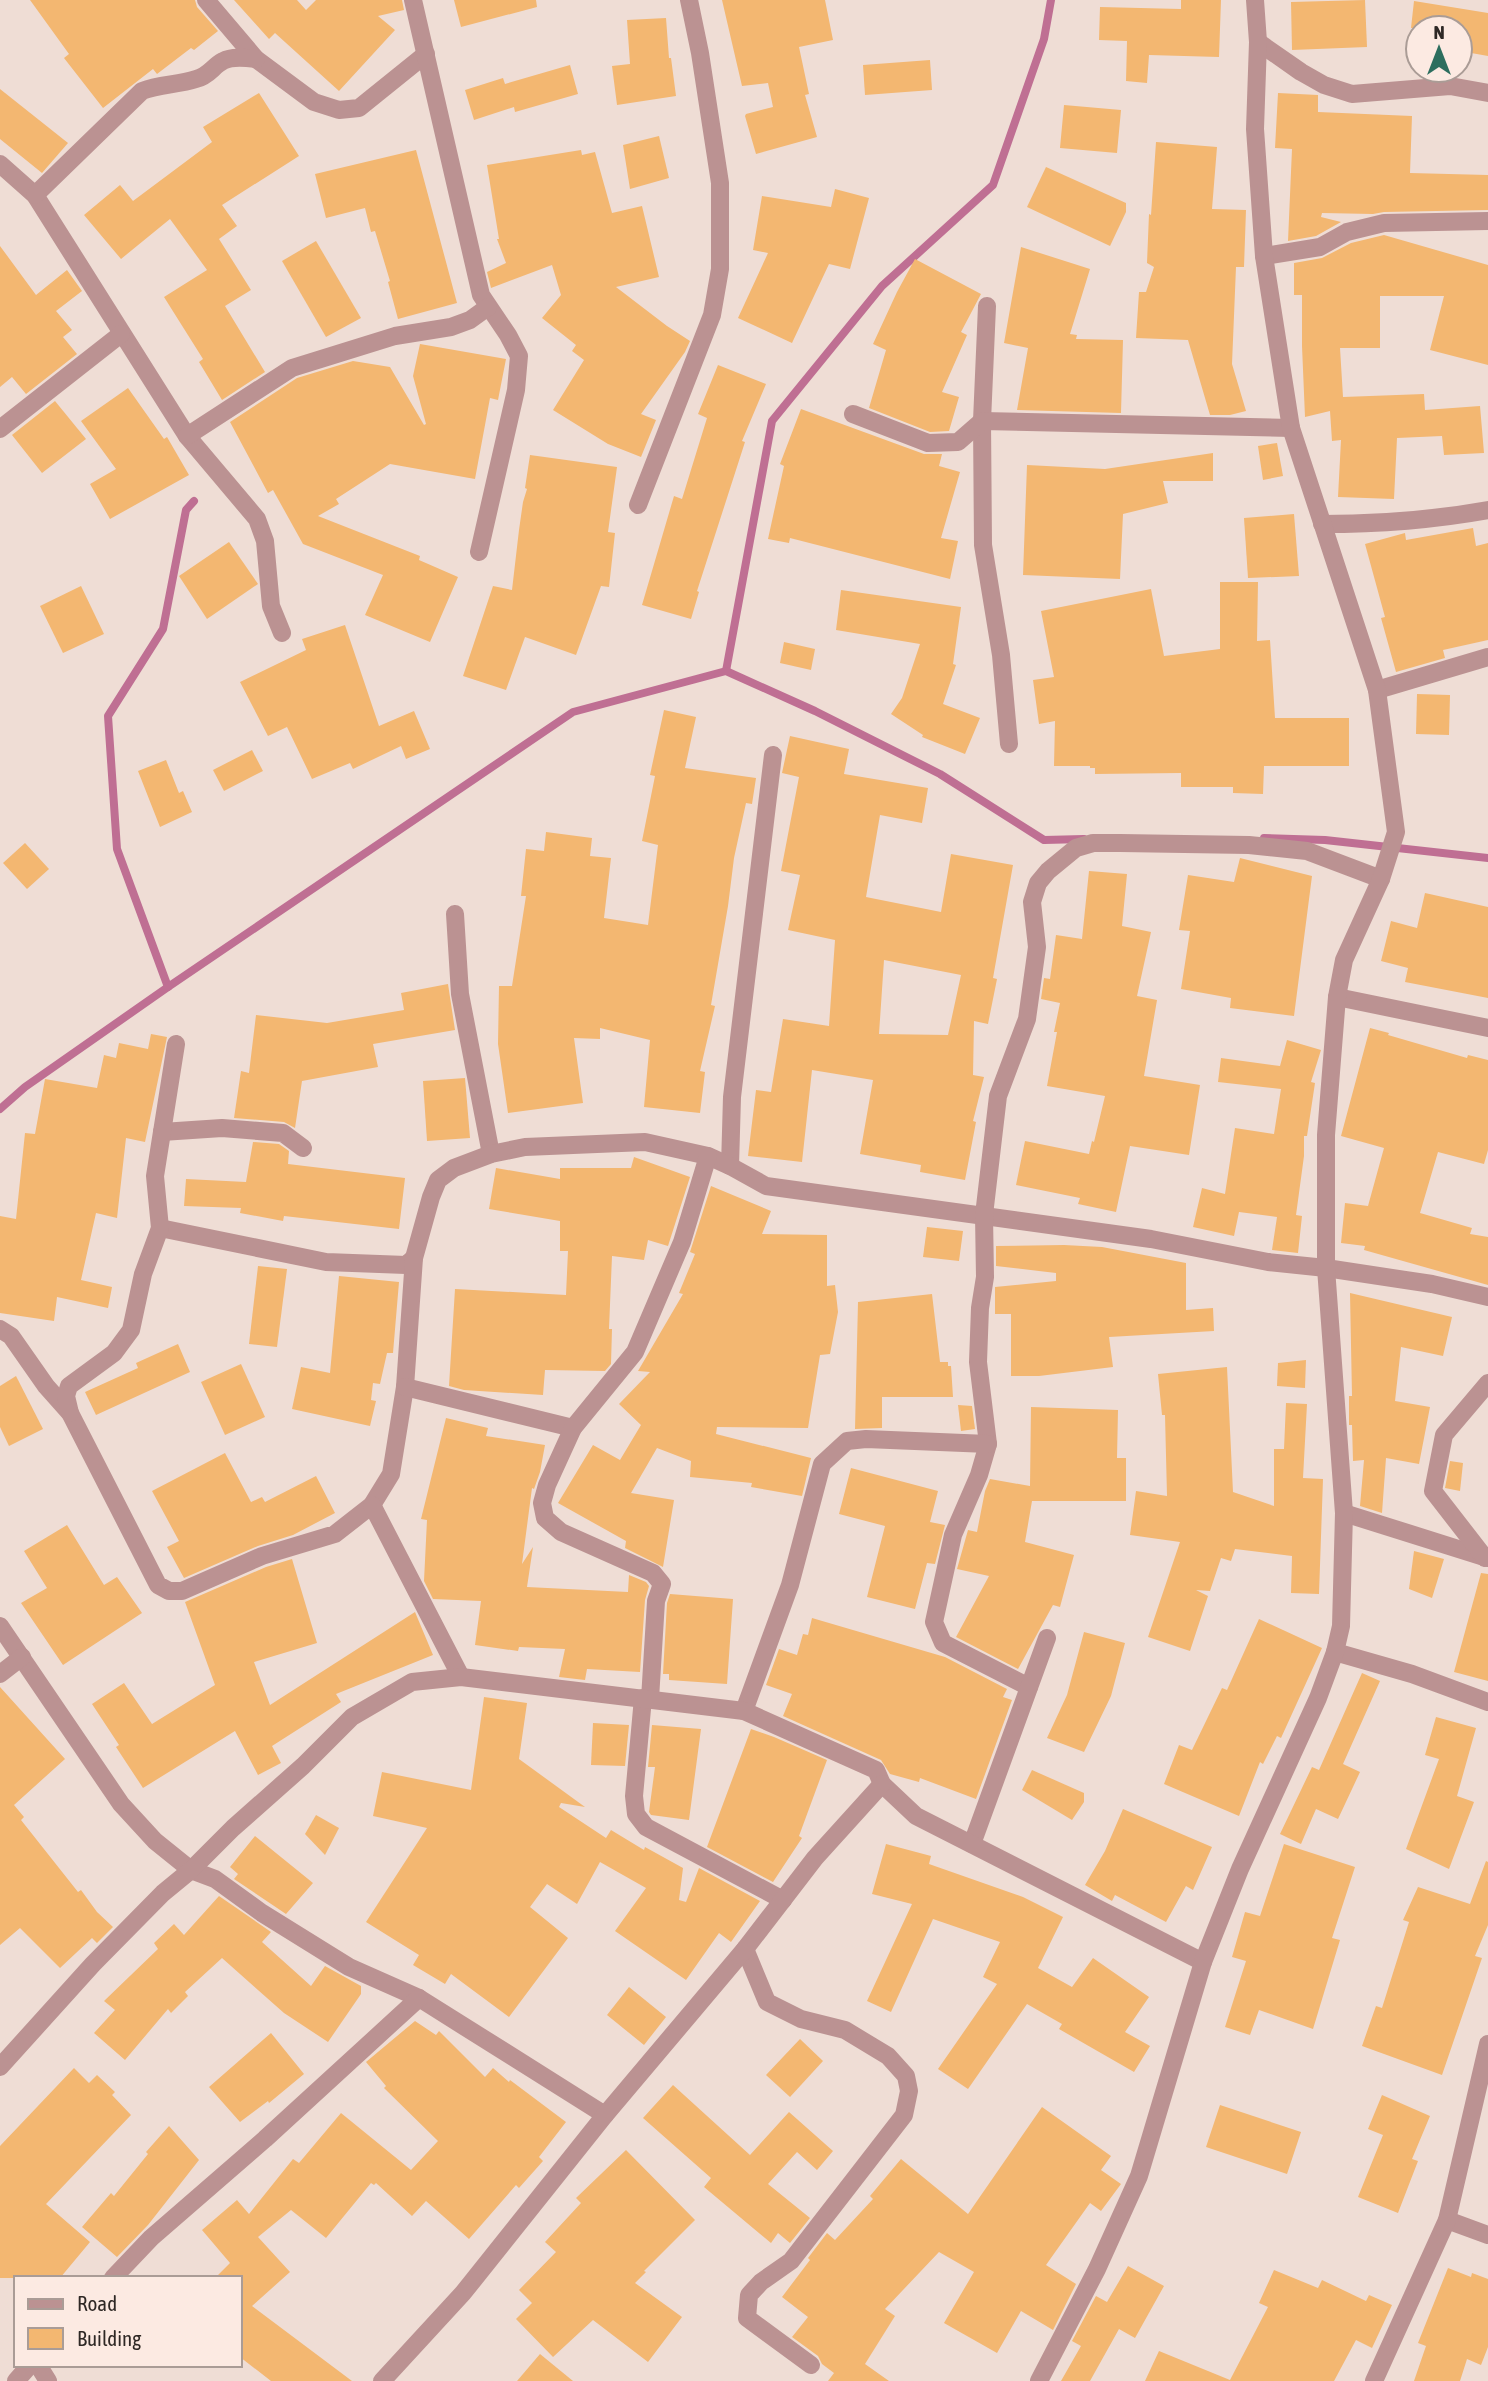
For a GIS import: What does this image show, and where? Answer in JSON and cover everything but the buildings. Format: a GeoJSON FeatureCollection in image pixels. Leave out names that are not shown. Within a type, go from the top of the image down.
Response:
{"type":"FeatureCollection","features":[{"type":"Feature","properties":{"kind":"street"},"geometry":{"type":"LineString","coordinates":[[206,0],[256,60],[314,102],[339,110],[359,108],[426,54]]}},
{"type":"Feature","properties":{"kind":"street"},"geometry":{"type":"LineString","coordinates":[[413,0],[481,295],[519,356],[516,390],[479,552]]}},
{"type":"Feature","properties":{"kind":"street"},"geometry":{"type":"LineString","coordinates":[[638,505],[712,315],[720,269],[720,183],[700,52],[689,0]]}},
{"type":"Feature","properties":{"kind":"street"},"geometry":{"type":"LineString","coordinates":[[1039,2381],[1097,2269],[1139,2176],[1203,1962],[1240,1869],[1318,1698],[1335,1651],[1340,1626],[1343,1513],[1326,1268],[1326,1135],[1337,997],[1344,960],[1381,879],[1396,832],[1377,690],[1291,428],[1264,256],[1255,129],[1258,42],[1255,0]]}},
{"type":"Feature","properties":{"kind":"street"},"geometry":{"type":"LineString","coordinates":[[1258,42],[1324,85],[1352,94],[1450,86],[1488,93]]}},
{"type":"Feature","properties":{"kind":"street"},"geometry":{"type":"LineString","coordinates":[[35,195],[142,91],[155,85],[177,85],[206,77],[224,60],[244,57],[256,60]]}},
{"type":"Feature","properties":{"kind":"street"},"geometry":{"type":"LineString","coordinates":[[0,164],[35,195],[187,436],[257,519],[265,541],[271,606],[282,633]]}},
{"type":"Feature","properties":{"kind":"street"},"geometry":{"type":"LineString","coordinates":[[1264,256],[1320,247],[1347,232],[1384,223],[1488,222]]}},
{"type":"Feature","properties":{"kind":"street"},"geometry":{"type":"LineString","coordinates":[[987,306],[982,421],[984,545],[1001,655],[1009,744]]}},
{"type":"Feature","properties":{"kind":"street"},"geometry":{"type":"LineString","coordinates":[[187,436],[292,368],[395,336],[451,327],[470,320],[488,307]]}},
{"type":"Feature","properties":{"kind":"street"},"geometry":{"type":"LineString","coordinates":[[0,429],[121,334]]}},
{"type":"Feature","properties":{"kind":"street"},"geometry":{"type":"LineString","coordinates":[[853,414],[928,443],[958,443],[982,421],[1291,428]]}},
{"type":"Feature","properties":{"kind":"street"},"geometry":{"type":"LineString","coordinates":[[1322,524],[1437,518],[1488,510]]}},
{"type":"Feature","properties":{"kind":"street"},"geometry":{"type":"LineString","coordinates":[[1377,690],[1488,657]]}},
{"type":"Feature","properties":{"kind":"street"},"geometry":{"type":"LineString","coordinates":[[730,1166],[732,1097],[773,755]]}},
{"type":"Feature","properties":{"kind":"street"},"geometry":{"type":"LineString","coordinates":[[1029,1687],[943,1643],[934,1622],[953,1535],[979,1475],[988,1444],[978,1362],[980,1308],[985,1277],[984,1215],[999,1096],[1027,1019],[1037,947],[1032,902],[1038,883],[1076,848],[1093,843],[1250,845],[1307,851],[1381,879]]}},
{"type":"Feature","properties":{"kind":"street"},"geometry":{"type":"LineString","coordinates":[[455,914],[460,994],[491,1154]]}},
{"type":"Feature","properties":{"kind":"street"},"geometry":{"type":"LineString","coordinates":[[1337,997],[1488,1028]]}},
{"type":"Feature","properties":{"kind":"street"},"geometry":{"type":"LineString","coordinates":[[176,1044],[155,1176],[160,1228],[143,1275],[131,1330],[114,1353],[69,1385],[65,1396],[70,1413],[158,1585],[169,1591],[182,1591],[262,1556],[335,1534],[372,1505],[391,1474],[405,1387],[414,1258],[438,1180],[454,1168],[491,1154],[525,1147],[645,1142],[708,1156],[766,1186],[1151,1239],[1268,1262],[1432,1284],[1488,1297]]}},
{"type":"Feature","properties":{"kind":"street"},"geometry":{"type":"LineString","coordinates":[[162,1132],[222,1128],[283,1133],[303,1147]]}},
{"type":"Feature","properties":{"kind":"street"},"geometry":{"type":"LineString","coordinates":[[708,1156],[682,1242],[635,1352],[573,1428],[547,1485],[542,1503],[545,1518],[561,1532],[653,1573],[662,1584],[656,1601],[634,1796],[636,1814],[646,1827],[783,1900]]}},
{"type":"Feature","properties":{"kind":"street"},"geometry":{"type":"LineString","coordinates":[[160,1228],[326,1262],[406,1265],[414,1258]]}},
{"type":"Feature","properties":{"kind":"street"},"geometry":{"type":"LineString","coordinates":[[0,1329],[10,1336],[46,1386],[70,1413]]}},
{"type":"Feature","properties":{"kind":"street"},"geometry":{"type":"LineString","coordinates":[[1486,1558],[1433,1491],[1444,1436],[1488,1383]]}},
{"type":"Feature","properties":{"kind":"street"},"geometry":{"type":"LineString","coordinates":[[405,1387],[573,1428]]}},
{"type":"Feature","properties":{"kind":"street"},"geometry":{"type":"LineString","coordinates":[[744,1711],[790,1585],[822,1464],[847,1441],[866,1439],[988,1444]]}},
{"type":"Feature","properties":{"kind":"street"},"geometry":{"type":"LineString","coordinates":[[372,1505],[461,1677]]}},
{"type":"Feature","properties":{"kind":"street"},"geometry":{"type":"LineString","coordinates":[[1343,1513],[1486,1558]]}},
{"type":"Feature","properties":{"kind":"street"},"geometry":{"type":"LineString","coordinates":[[0,1626],[90,1761],[121,1804],[155,1841],[191,1870],[215,1879],[262,1913],[349,1967],[419,1998],[605,2115]]}},
{"type":"Feature","properties":{"kind":"street"},"geometry":{"type":"LineString","coordinates":[[972,1844],[1047,1638]]}},
{"type":"Feature","properties":{"kind":"street"},"geometry":{"type":"LineString","coordinates":[[1335,1651],[1412,1674],[1488,1702]]}},
{"type":"Feature","properties":{"kind":"street"},"geometry":{"type":"LineString","coordinates":[[0,1674],[22,1657]]}},
{"type":"Feature","properties":{"kind":"street"},"geometry":{"type":"LineString","coordinates":[[0,2067],[93,1964],[163,1893],[303,1766],[352,1717],[412,1682],[461,1677],[744,1711],[876,1770],[883,1784],[916,1816],[1203,1962]]}},
{"type":"Feature","properties":{"kind":"street"},"geometry":{"type":"LineString","coordinates":[[382,2381],[463,2293],[605,2115],[745,1949],[815,1858],[883,1784]]}},
{"type":"Feature","properties":{"kind":"street"},"geometry":{"type":"LineString","coordinates":[[745,1949],[767,2002],[801,2019],[845,2030],[888,2056],[906,2076],[909,2091],[904,2115],[791,2262],[761,2282],[749,2295],[747,2318],[811,2365]]}},
{"type":"Feature","properties":{"kind":"street"},"geometry":{"type":"LineString","coordinates":[[115,2276],[151,2238],[265,2139],[419,1998]]}},
{"type":"Feature","properties":{"kind":"street"},"geometry":{"type":"LineString","coordinates":[[1374,2381],[1447,2220],[1488,2044]]}},
{"type":"Feature","properties":{"kind":"street"},"geometry":{"type":"LineString","coordinates":[[1447,2220],[1488,2235]]}},
{"type":"Feature","properties":{"kind":"street"},"geometry":{"type":"LineString","coordinates":[[16,2381],[28,2367]]}},
{"type":"Feature","properties":{"kind":"waterway"},"geometry":{"type":"LineString","coordinates":[[726,671],[772,421],[882,286],[993,185],[1044,39],[1051,0]]}},
{"type":"Feature","properties":{"kind":"waterway"},"geometry":{"type":"LineString","coordinates":[[168,987],[117,849],[108,716],[163,629],[186,510],[194,501]]}},
{"type":"Feature","properties":{"kind":"waterway"},"geometry":{"type":"LineString","coordinates":[[0,1109],[25,1087],[168,987],[573,712],[726,671],[815,711],[940,774],[1044,840],[1084,839]]}},
{"type":"Feature","properties":{"kind":"waterway"},"geometry":{"type":"LineString","coordinates":[[1264,838],[1325,840],[1488,858]]}}]}
